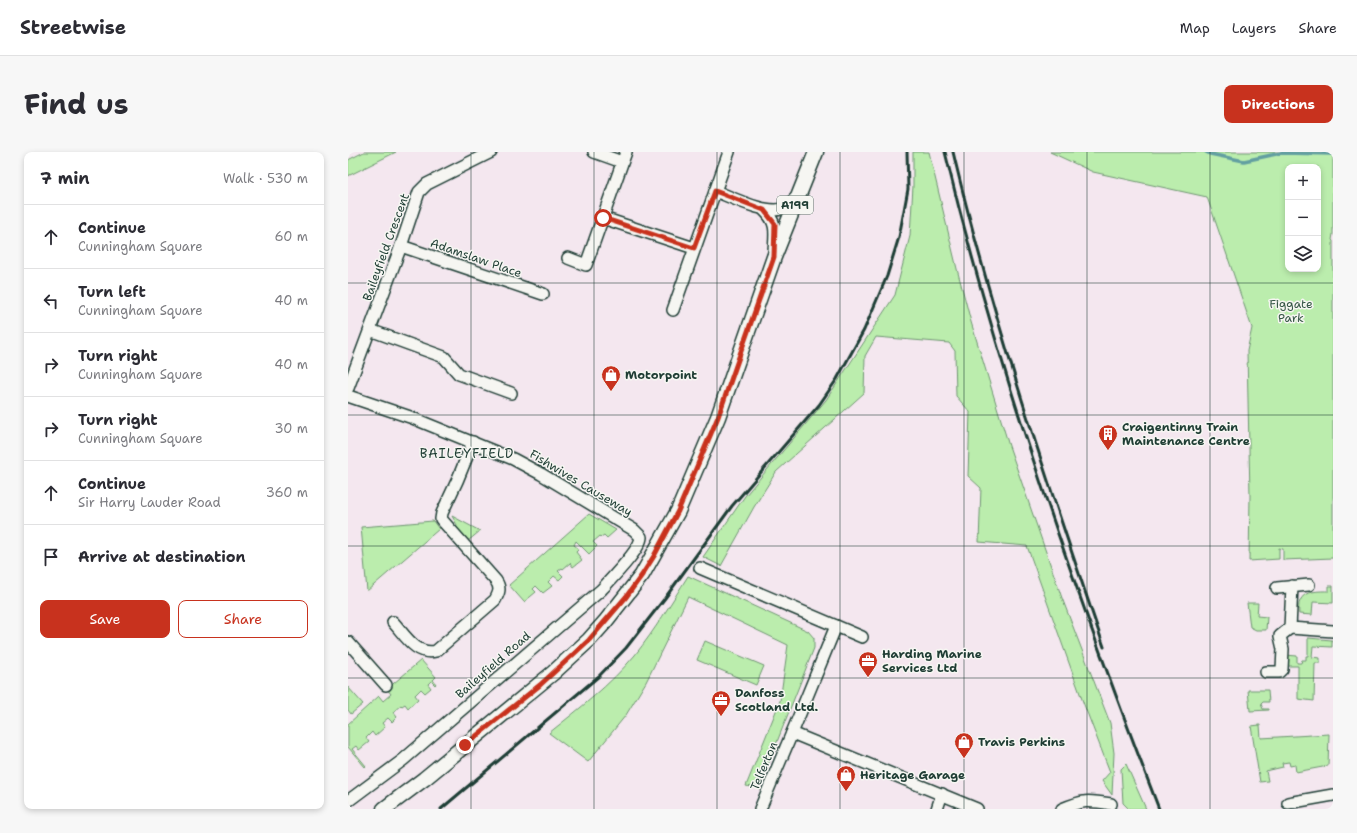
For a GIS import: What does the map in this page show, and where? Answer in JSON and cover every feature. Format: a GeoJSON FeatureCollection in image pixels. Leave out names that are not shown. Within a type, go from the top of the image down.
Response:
{"type":"FeatureCollection","features":[{"type":"Feature","properties":{"kind":"main road","name":"A199"},"geometry":{"type":"LineString","coordinates":[[384,808],[424,779],[553,673],[593,636],[642,575],[678,511],[715,424],[774,257],[816,152]]}},
{"type":"Feature","properties":{"kind":"street","name":"Baileyfield Crescent"},"geometry":{"type":"LineString","coordinates":[[348,388],[401,246],[419,192],[423,188],[491,152]]}},
{"type":"Feature","properties":{"kind":"street"},"geometry":{"type":"LineString","coordinates":[[568,258],[586,265],[624,157],[594,152]]}},
{"type":"Feature","properties":{"kind":"street"},"geometry":{"type":"LineString","coordinates":[[673,310],[728,152]]}},
{"type":"Feature","properties":{"kind":"street"},"geometry":{"type":"LineString","coordinates":[[715,191],[764,210],[784,208],[799,195]]}},
{"type":"Feature","properties":{"kind":"street"},"geometry":{"type":"LineString","coordinates":[[764,210],[775,224],[774,257]]}},
{"type":"Feature","properties":{"kind":"street"},"geometry":{"type":"LineString","coordinates":[[603,218],[694,248]]}},
{"type":"Feature","properties":{"kind":"street","name":"Adamslaw Place"},"geometry":{"type":"LineString","coordinates":[[401,246],[543,294]]}},
{"type":"Feature","properties":{"kind":"street"},"geometry":{"type":"LineString","coordinates":[[370,330],[444,357],[459,374],[511,393]]}},
{"type":"Feature","properties":{"kind":"street","name":"Fishwives Causeway"},"geometry":{"type":"LineString","coordinates":[[348,396],[410,417],[528,466],[634,530],[641,536]]}},
{"type":"Feature","properties":{"kind":"street"},"geometry":{"type":"LineString","coordinates":[[394,622],[414,646],[421,651],[429,653],[436,651],[495,600],[499,593],[499,586],[496,581],[441,519],[442,513],[473,442]]}},
{"type":"Feature","properties":{"kind":"street","name":"Baileyfield Road"},"geometry":{"type":"LineString","coordinates":[[348,801],[403,760],[600,590],[640,544],[641,536]]}},
{"type":"Feature","properties":{"kind":"street"},"geometry":{"type":"LineString","coordinates":[[700,568],[862,637]]}},
{"type":"Feature","properties":{"kind":"street"},"geometry":{"type":"LineString","coordinates":[[1277,588],[1309,585]]}},
{"type":"Feature","properties":{"kind":"street"},"geometry":{"type":"LineString","coordinates":[[1290,628],[1292,586]]}},
{"type":"Feature","properties":{"kind":"street"},"geometry":{"type":"LineString","coordinates":[[836,626],[792,733],[977,809]]}},
{"type":"Feature","properties":{"kind":"street"},"geometry":{"type":"LineString","coordinates":[[1266,672],[1282,671],[1283,649],[1280,636],[1290,628],[1333,631]]}},
{"type":"Feature","properties":{"kind":"street"},"geometry":{"type":"LineString","coordinates":[[348,642],[386,685]]}},
{"type":"Feature","properties":{"kind":"street","name":"Telferton"},"geometry":{"type":"LineString","coordinates":[[760,809],[792,733]]}},
{"type":"Feature","properties":{"kind":"street"},"geometry":{"type":"LineString","coordinates":[[937,809],[942,794]]}},
{"type":"Feature","properties":{"kind":"street"},"geometry":{"type":"LineString","coordinates":[[1288,803],[1333,795]]}},
{"type":"Feature","properties":{"kind":"street"},"geometry":{"type":"LineString","coordinates":[[1062,809],[1081,801],[1095,801],[1111,804]]}},
{"type":"Feature","properties":{"kind":"green space"},"geometry":{"type":"Polygon","coordinates":[[[364,152],[396,152],[348,176],[348,160],[364,152]]]}},
{"type":"Feature","properties":{"kind":"green space"},"geometry":{"type":"Polygon","coordinates":[[[913,152],[929,152],[971,322],[1009,446],[1062,598],[1110,723],[1114,753],[1112,795],[1102,781],[1110,772],[1083,702],[1027,546],[979,542],[981,488],[968,476],[970,412],[956,396],[955,351],[949,343],[876,337],[865,356],[864,393],[776,472],[754,507],[721,566],[703,557],[745,496],[826,400],[895,295],[910,236],[913,186],[913,152]]]}},
{"type":"Feature","properties":{"kind":"green space","name":"Figgate Park"},"geometry":{"type":"Polygon","coordinates":[[[1050,152],[1333,152],[1333,558],[1283,560],[1283,549],[1279,548],[1279,559],[1249,561],[1250,496],[1247,351],[1252,328],[1207,197],[1093,172],[1050,152]]]}},
{"type":"Feature","properties":{"kind":"green space"},"geometry":{"type":"Polygon","coordinates":[[[589,514],[616,530],[607,538],[604,535],[601,537],[600,536],[593,542],[597,546],[589,554],[576,541],[574,545],[579,549],[576,552],[582,560],[573,567],[570,563],[558,571],[563,576],[559,580],[554,576],[548,582],[552,586],[543,593],[536,586],[533,589],[536,592],[524,602],[509,585],[589,514]]]}},
{"type":"Feature","properties":{"kind":"green space"},"geometry":{"type":"Polygon","coordinates":[[[452,516],[480,531],[468,541],[455,527],[457,525],[452,516]]]}},
{"type":"Feature","properties":{"kind":"green space"},"geometry":{"type":"Polygon","coordinates":[[[433,521],[439,529],[367,591],[361,527],[433,521]]]}},
{"type":"Feature","properties":{"kind":"green space"},"geometry":{"type":"Polygon","coordinates":[[[688,576],[808,631],[814,638],[814,648],[762,780],[755,786],[746,786],[780,701],[788,645],[688,597],[646,682],[626,715],[588,762],[549,733],[594,696],[635,655],[663,616],[688,576]]]}},
{"type":"Feature","properties":{"kind":"green space"},"geometry":{"type":"Polygon","coordinates":[[[1329,586],[1333,586],[1333,603],[1313,602],[1312,615],[1299,614],[1299,604],[1302,597],[1313,592],[1329,591],[1329,586]]]}},
{"type":"Feature","properties":{"kind":"green space"},"geometry":{"type":"Polygon","coordinates":[[[1247,603],[1258,603],[1257,616],[1267,617],[1266,630],[1256,630],[1250,627],[1247,603]]]}},
{"type":"Feature","properties":{"kind":"green space"},"geometry":{"type":"Polygon","coordinates":[[[1308,638],[1332,640],[1332,647],[1313,646],[1312,657],[1320,658],[1320,663],[1315,663],[1314,701],[1298,699],[1298,666],[1286,666],[1286,655],[1297,656],[1297,663],[1301,663],[1302,660],[1306,660],[1306,656],[1308,656],[1308,638]]]}},
{"type":"Feature","properties":{"kind":"green space"},"geometry":{"type":"Polygon","coordinates":[[[705,641],[764,666],[756,685],[697,660],[705,641]]]}},
{"type":"Feature","properties":{"kind":"green space"},"geometry":{"type":"Polygon","coordinates":[[[421,660],[436,677],[433,680],[436,684],[435,685],[431,681],[428,684],[431,688],[425,693],[421,689],[415,695],[418,699],[408,708],[405,704],[402,706],[401,705],[393,712],[397,717],[392,722],[388,718],[382,723],[385,727],[375,736],[372,732],[366,738],[369,742],[359,750],[356,746],[352,749],[366,766],[365,767],[348,747],[348,724],[379,696],[383,701],[391,694],[387,689],[421,660]]]}},
{"type":"Feature","properties":{"kind":"green space"},"geometry":{"type":"Polygon","coordinates":[[[348,687],[363,704],[351,714],[348,710],[348,687]]]}},
{"type":"Feature","properties":{"kind":"green space"},"geometry":{"type":"Polygon","coordinates":[[[1248,690],[1268,690],[1269,702],[1263,702],[1261,704],[1263,709],[1269,710],[1250,711],[1248,690]]]}},
{"type":"Feature","properties":{"kind":"green space"},"geometry":{"type":"Polygon","coordinates":[[[1260,725],[1261,738],[1329,734],[1328,766],[1296,772],[1295,765],[1290,766],[1289,762],[1282,763],[1283,767],[1266,771],[1268,781],[1260,782],[1251,726],[1260,725]]]}},
{"type":"Feature","properties":{"kind":"green space"},"geometry":{"type":"Polygon","coordinates":[[[1126,764],[1146,809],[1129,809],[1123,803],[1121,769],[1126,764]]]}},
{"type":"Feature","properties":{"kind":"waterway"},"geometry":{"type":"LineString","coordinates":[[1206,152],[1244,161],[1281,153],[1333,154]]}},
{"type":"Feature","properties":{"kind":"railway"},"geometry":{"type":"LineString","coordinates":[[441,809],[599,676],[626,648],[665,598],[732,506],[819,405],[837,379],[864,330],[887,276],[899,237],[908,189],[907,152]]}},
{"type":"Feature","properties":{"kind":"railway"},"geometry":{"type":"LineString","coordinates":[[945,152],[966,236],[1041,484],[1098,647],[1159,809]]}},
{"type":"Feature","properties":{"kind":"railway"},"geometry":{"type":"LineString","coordinates":[[953,152],[986,277],[1022,401],[1062,525],[1104,647]]}},
{"type":"Feature","properties":{"kind":"place","name":"Motorpoint"},"geometry":{"type":"Point","coordinates":[611,392]}},
{"type":"Feature","properties":{"kind":"place","name":"Craigentinny Train Maintenance Centre"},"geometry":{"type":"Point","coordinates":[1108,451]}},
{"type":"Feature","properties":{"kind":"place","name":"Harding Marine Services Ltd"},"geometry":{"type":"Point","coordinates":[868,678]}},
{"type":"Feature","properties":{"kind":"place","name":"Danfoss Scotland Ltd."},"geometry":{"type":"Point","coordinates":[721,717]}},
{"type":"Feature","properties":{"kind":"place","name":"Travis Perkins"},"geometry":{"type":"Point","coordinates":[964,759]}},
{"type":"Feature","properties":{"kind":"place","name":"Heritage Garage"},"geometry":{"type":"Point","coordinates":[846,792]}},
{"type":"Feature","properties":{"kind":"district","name":"BAILEYFIELD"},"geometry":{"type":"Point","coordinates":[467,453]}},
{"type":"Feature","properties":{"kind":"route"},"geometry":{"type":"LineString","coordinates":[[465,745],[540,685],[589,640],[626,597],[646,570],[678,511],[718,417],[774,257],[775,224],[769,214],[764,210],[715,191],[694,248],[603,218]]}}]}
